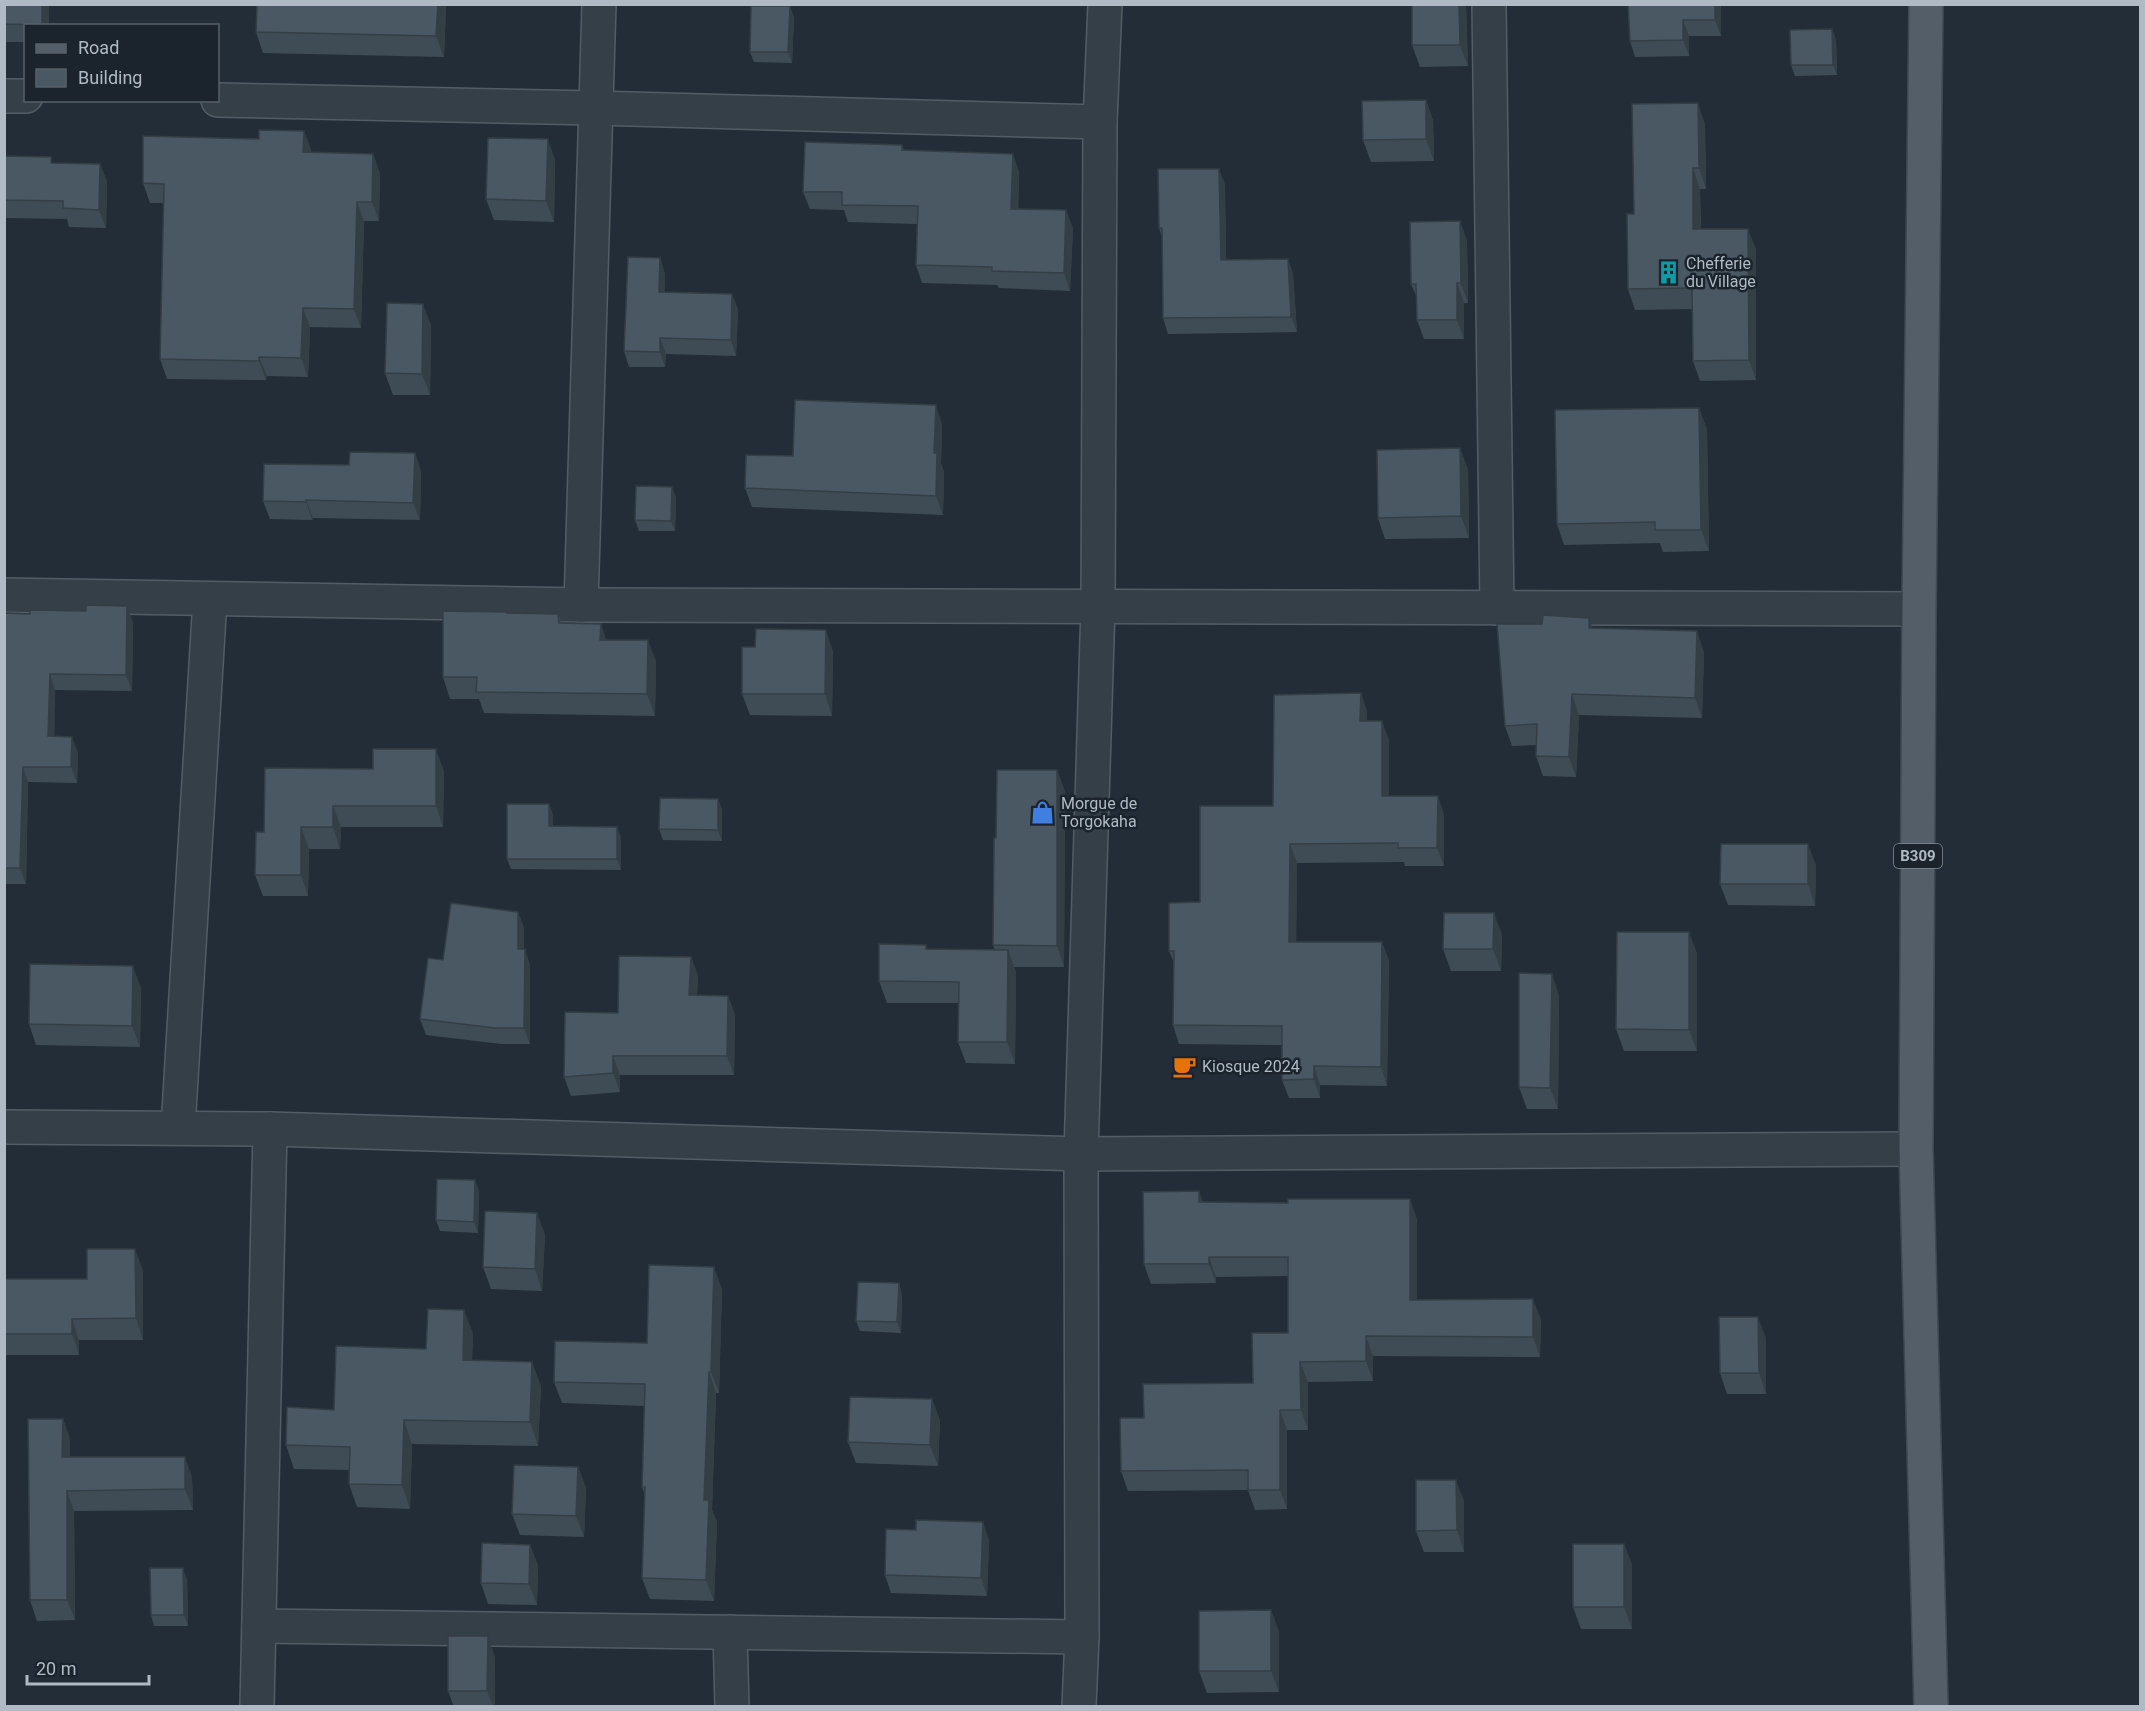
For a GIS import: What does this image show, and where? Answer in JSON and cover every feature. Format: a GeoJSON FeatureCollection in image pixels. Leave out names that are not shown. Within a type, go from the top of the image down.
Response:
{"type":"FeatureCollection","features":[{"type":"Feature","properties":{"kind":"main road","name":"B309"},"geometry":{"type":"LineString","coordinates":[[1926,4],[1916,1149],[1931,1707]]}},
{"type":"Feature","properties":{"kind":"street"},"geometry":{"type":"LineString","coordinates":[[581,605],[599,4]]}},
{"type":"Feature","properties":{"kind":"street"},"geometry":{"type":"LineString","coordinates":[[1078,1707],[1082,1636],[1081,1154],[1098,607],[1100,122],[1105,4]]}},
{"type":"Feature","properties":{"kind":"street"},"geometry":{"type":"LineString","coordinates":[[1489,4],[1497,608]]}},
{"type":"Feature","properties":{"kind":"street"},"geometry":{"type":"LineString","coordinates":[[4,96],[24,96]]}},
{"type":"Feature","properties":{"kind":"street"},"geometry":{"type":"LineString","coordinates":[[219,100],[1100,122]]}},
{"type":"Feature","properties":{"kind":"street"},"geometry":{"type":"LineString","coordinates":[[4,595],[581,605],[1919,609]]}},
{"type":"Feature","properties":{"kind":"street"},"geometry":{"type":"LineString","coordinates":[[177,1128],[210,599]]}},
{"type":"Feature","properties":{"kind":"street"},"geometry":{"type":"LineString","coordinates":[[4,1127],[270,1129],[1081,1154],[1916,1149]]}},
{"type":"Feature","properties":{"kind":"street"},"geometry":{"type":"LineString","coordinates":[[257,1707],[270,1129]]}},
{"type":"Feature","properties":{"kind":"street"},"geometry":{"type":"LineString","coordinates":[[259,1626],[1082,1636]]}},
{"type":"Feature","properties":{"kind":"street"},"geometry":{"type":"LineString","coordinates":[[730,1632],[732,1707]]}},
{"type":"Feature","properties":{"kind":"building"},"geometry":{"type":"Polygon","coordinates":[[[4,4],[42,4],[42,24],[4,24],[4,4]]]}},
{"type":"Feature","properties":{"kind":"building"},"geometry":{"type":"Polygon","coordinates":[[[257,4],[438,4],[436,36],[256,32],[257,4]]]}},
{"type":"Feature","properties":{"kind":"building"},"geometry":{"type":"Polygon","coordinates":[[[1412,4],[1459,4],[1460,45],[1412,45],[1412,4]]]}},
{"type":"Feature","properties":{"kind":"building"},"geometry":{"type":"Polygon","coordinates":[[[1628,4],[1715,4],[1715,20],[1683,20],[1683,40],[1630,41],[1628,4]]]}},
{"type":"Feature","properties":{"kind":"building"},"geometry":{"type":"Polygon","coordinates":[[[751,6],[790,6],[788,52],[750,52],[751,6]]]}},
{"type":"Feature","properties":{"kind":"building"},"geometry":{"type":"Polygon","coordinates":[[[1832,29],[1833,65],[1791,65],[1790,30],[1832,29]]]}},
{"type":"Feature","properties":{"kind":"building"},"geometry":{"type":"Polygon","coordinates":[[[1426,100],[1426,139],[1363,140],[1362,101],[1426,100]]]}},
{"type":"Feature","properties":{"kind":"building"},"geometry":{"type":"Polygon","coordinates":[[[1698,103],[1699,168],[1693,168],[1693,229],[1748,229],[1749,360],[1693,361],[1692,288],[1628,289],[1627,214],[1634,214],[1632,104],[1698,103]]]}},
{"type":"Feature","properties":{"kind":"building"},"geometry":{"type":"Polygon","coordinates":[[[259,130],[304,131],[303,152],[373,154],[372,202],[357,202],[354,309],[303,308],[301,358],[259,357],[259,361],[160,359],[164,184],[143,183],[143,136],[259,139],[259,130]]]}},
{"type":"Feature","properties":{"kind":"building"},"geometry":{"type":"Polygon","coordinates":[[[488,138],[548,139],[546,201],[486,199],[488,138]]]}},
{"type":"Feature","properties":{"kind":"building"},"geometry":{"type":"Polygon","coordinates":[[[805,142],[902,145],[902,150],[1013,154],[1011,209],[1066,210],[1064,273],[992,271],[992,267],[916,265],[918,206],[842,205],[842,192],[803,192],[805,142]]]}},
{"type":"Feature","properties":{"kind":"building"},"geometry":{"type":"Polygon","coordinates":[[[4,156],[51,157],[51,163],[100,164],[99,210],[63,208],[63,201],[4,200],[4,156]]]}},
{"type":"Feature","properties":{"kind":"building"},"geometry":{"type":"Polygon","coordinates":[[[1158,169],[1219,169],[1221,260],[1288,259],[1291,317],[1163,318],[1162,228],[1159,228],[1158,169]]]}},
{"type":"Feature","properties":{"kind":"building"},"geometry":{"type":"Polygon","coordinates":[[[1460,221],[1461,283],[1457,283],[1457,320],[1417,320],[1416,284],[1411,284],[1410,222],[1460,221]]]}},
{"type":"Feature","properties":{"kind":"building"},"geometry":{"type":"Polygon","coordinates":[[[628,257],[660,258],[659,292],[732,294],[731,340],[660,338],[660,352],[624,351],[628,257]]]}},
{"type":"Feature","properties":{"kind":"building"},"geometry":{"type":"Polygon","coordinates":[[[387,303],[423,304],[422,374],[385,373],[387,303]]]}},
{"type":"Feature","properties":{"kind":"building"},"geometry":{"type":"Polygon","coordinates":[[[795,400],[936,405],[934,453],[937,453],[936,496],[745,488],[746,455],[793,456],[795,400]]]}},
{"type":"Feature","properties":{"kind":"building"},"geometry":{"type":"Polygon","coordinates":[[[1699,408],[1701,530],[1655,530],[1655,522],[1557,524],[1555,410],[1699,408]]]}},
{"type":"Feature","properties":{"kind":"building"},"geometry":{"type":"Polygon","coordinates":[[[1460,448],[1461,516],[1378,518],[1377,450],[1460,448]]]}},
{"type":"Feature","properties":{"kind":"building"},"geometry":{"type":"Polygon","coordinates":[[[350,452],[415,453],[413,503],[263,501],[264,464],[349,465],[350,452]]]}},
{"type":"Feature","properties":{"kind":"building"},"geometry":{"type":"Polygon","coordinates":[[[636,486],[672,487],[671,521],[635,520],[636,486]]]}},
{"type":"Feature","properties":{"kind":"building"},"geometry":{"type":"Polygon","coordinates":[[[86,605],[127,606],[126,675],[50,674],[48,736],[72,737],[71,767],[23,767],[20,868],[4,868],[4,613],[30,614],[30,610],[86,611],[86,605]]]}},
{"type":"Feature","properties":{"kind":"building"},"geometry":{"type":"Polygon","coordinates":[[[443,611],[558,614],[559,623],[601,624],[600,640],[648,640],[647,694],[476,692],[477,677],[443,677],[443,611]]]}},
{"type":"Feature","properties":{"kind":"building"},"geometry":{"type":"Polygon","coordinates":[[[1543,615],[1589,618],[1589,628],[1697,631],[1695,698],[1572,694],[1569,757],[1536,756],[1537,724],[1505,726],[1497,624],[1542,624],[1543,615]]]}},
{"type":"Feature","properties":{"kind":"building"},"geometry":{"type":"Polygon","coordinates":[[[756,629],[826,630],[825,694],[742,694],[742,647],[755,647],[756,629]]]}},
{"type":"Feature","properties":{"kind":"building"},"geometry":{"type":"Polygon","coordinates":[[[1361,693],[1360,721],[1382,721],[1382,796],[1438,796],[1437,848],[1398,848],[1398,843],[1290,844],[1289,942],[1382,942],[1381,1067],[1314,1066],[1314,1079],[1282,1080],[1282,1026],[1173,1025],[1174,951],[1169,951],[1169,903],[1200,902],[1200,806],[1273,806],[1274,695],[1361,693]]]}},
{"type":"Feature","properties":{"kind":"building"},"geometry":{"type":"Polygon","coordinates":[[[373,749],[436,749],[436,806],[333,806],[333,827],[301,827],[301,875],[255,875],[256,832],[264,832],[265,768],[373,769],[373,749]]]}},
{"type":"Feature","properties":{"kind":"building"},"geometry":{"type":"Polygon","coordinates":[[[997,770],[1057,770],[1057,946],[993,945],[997,770]]]}},
{"type":"Feature","properties":{"kind":"building"},"geometry":{"type":"Polygon","coordinates":[[[660,798],[718,799],[718,830],[659,829],[660,798]]]}},
{"type":"Feature","properties":{"kind":"building"},"geometry":{"type":"Polygon","coordinates":[[[507,804],[549,804],[549,826],[617,827],[617,859],[507,859],[507,804]]]}},
{"type":"Feature","properties":{"kind":"building"},"geometry":{"type":"Polygon","coordinates":[[[1721,844],[1808,844],[1808,884],[1720,884],[1721,844]]]}},
{"type":"Feature","properties":{"kind":"building"},"geometry":{"type":"Polygon","coordinates":[[[451,903],[518,912],[518,949],[525,949],[524,1028],[495,1028],[420,1019],[428,958],[443,960],[451,903]]]}},
{"type":"Feature","properties":{"kind":"building"},"geometry":{"type":"Polygon","coordinates":[[[1444,913],[1494,913],[1493,949],[1443,949],[1444,913]]]}},
{"type":"Feature","properties":{"kind":"building"},"geometry":{"type":"Polygon","coordinates":[[[1617,932],[1689,932],[1689,1030],[1616,1029],[1617,932]]]}},
{"type":"Feature","properties":{"kind":"building"},"geometry":{"type":"Polygon","coordinates":[[[879,944],[926,945],[926,949],[1008,950],[1007,1042],[958,1042],[959,982],[879,981],[879,944]]]}},
{"type":"Feature","properties":{"kind":"building"},"geometry":{"type":"Polygon","coordinates":[[[619,956],[691,957],[689,995],[728,996],[727,1056],[613,1056],[613,1073],[564,1077],[565,1012],[618,1013],[619,956]]]}},
{"type":"Feature","properties":{"kind":"building"},"geometry":{"type":"Polygon","coordinates":[[[30,964],[133,966],[132,1026],[29,1024],[30,964]]]}},
{"type":"Feature","properties":{"kind":"building"},"geometry":{"type":"Polygon","coordinates":[[[1519,973],[1552,974],[1550,1088],[1519,1087],[1519,973]]]}},
{"type":"Feature","properties":{"kind":"building"},"geometry":{"type":"Polygon","coordinates":[[[437,1179],[475,1180],[474,1222],[436,1220],[437,1179]]]}},
{"type":"Feature","properties":{"kind":"building"},"geometry":{"type":"Polygon","coordinates":[[[1199,1191],[1199,1202],[1288,1203],[1288,1199],[1410,1199],[1410,1300],[1533,1299],[1533,1337],[1366,1336],[1366,1361],[1300,1362],[1301,1410],[1280,1410],[1280,1490],[1248,1490],[1248,1470],[1121,1471],[1120,1418],[1144,1418],[1143,1384],[1253,1383],[1252,1333],[1288,1333],[1288,1257],[1209,1257],[1209,1264],[1144,1264],[1143,1192],[1199,1191]]]}},
{"type":"Feature","properties":{"kind":"building"},"geometry":{"type":"Polygon","coordinates":[[[485,1211],[537,1213],[535,1269],[483,1267],[485,1211]]]}},
{"type":"Feature","properties":{"kind":"building"},"geometry":{"type":"Polygon","coordinates":[[[87,1249],[135,1249],[136,1318],[72,1319],[72,1334],[4,1334],[4,1279],[87,1279],[87,1249]]]}},
{"type":"Feature","properties":{"kind":"building"},"geometry":{"type":"Polygon","coordinates":[[[649,1265],[714,1267],[704,1500],[709,1500],[706,1580],[642,1578],[645,1384],[554,1382],[555,1341],[647,1343],[649,1265]]]}},
{"type":"Feature","properties":{"kind":"building"},"geometry":{"type":"Polygon","coordinates":[[[858,1282],[899,1283],[897,1322],[856,1321],[858,1282]]]}},
{"type":"Feature","properties":{"kind":"building"},"geometry":{"type":"Polygon","coordinates":[[[428,1309],[464,1310],[463,1360],[532,1362],[530,1422],[404,1420],[402,1485],[349,1484],[350,1447],[286,1445],[287,1407],[334,1410],[336,1346],[426,1349],[428,1309]]]}},
{"type":"Feature","properties":{"kind":"building"},"geometry":{"type":"Polygon","coordinates":[[[1719,1317],[1758,1317],[1759,1373],[1720,1373],[1719,1317]]]}},
{"type":"Feature","properties":{"kind":"building"},"geometry":{"type":"Polygon","coordinates":[[[850,1397],[932,1399],[930,1445],[848,1442],[850,1397]]]}},
{"type":"Feature","properties":{"kind":"building"},"geometry":{"type":"Polygon","coordinates":[[[28,1419],[63,1419],[62,1457],[185,1457],[185,1489],[67,1491],[67,1600],[30,1600],[28,1419]]]}},
{"type":"Feature","properties":{"kind":"building"},"geometry":{"type":"Polygon","coordinates":[[[514,1465],[578,1467],[576,1516],[512,1514],[514,1465]]]}},
{"type":"Feature","properties":{"kind":"building"},"geometry":{"type":"Polygon","coordinates":[[[1416,1480],[1456,1480],[1457,1530],[1416,1531],[1416,1480]]]}},
{"type":"Feature","properties":{"kind":"building"},"geometry":{"type":"Polygon","coordinates":[[[916,1520],[983,1522],[981,1578],[885,1575],[886,1529],[916,1530],[916,1520]]]}},
{"type":"Feature","properties":{"kind":"building"},"geometry":{"type":"Polygon","coordinates":[[[482,1543],[530,1545],[529,1584],[481,1583],[482,1543]]]}},
{"type":"Feature","properties":{"kind":"building"},"geometry":{"type":"Polygon","coordinates":[[[1573,1544],[1624,1544],[1624,1607],[1573,1607],[1573,1544]]]}},
{"type":"Feature","properties":{"kind":"building"},"geometry":{"type":"Polygon","coordinates":[[[150,1568],[183,1568],[184,1615],[151,1615],[150,1568]]]}},
{"type":"Feature","properties":{"kind":"building"},"geometry":{"type":"Polygon","coordinates":[[[1271,1610],[1271,1671],[1199,1671],[1199,1611],[1271,1610]]]}},
{"type":"Feature","properties":{"kind":"building"},"geometry":{"type":"Polygon","coordinates":[[[448,1636],[488,1636],[487,1691],[448,1691],[448,1636]]]}},
{"type":"Feature","properties":{"kind":"place","name":"Chefferie du Village"},"geometry":{"type":"Point","coordinates":[1668,272]}},
{"type":"Feature","properties":{"kind":"place","name":"Morgue de Torgokaha"},"geometry":{"type":"Point","coordinates":[1043,812]}},
{"type":"Feature","properties":{"kind":"place","name":"Kiosque 2024"},"geometry":{"type":"Point","coordinates":[1184,1066]}}]}
